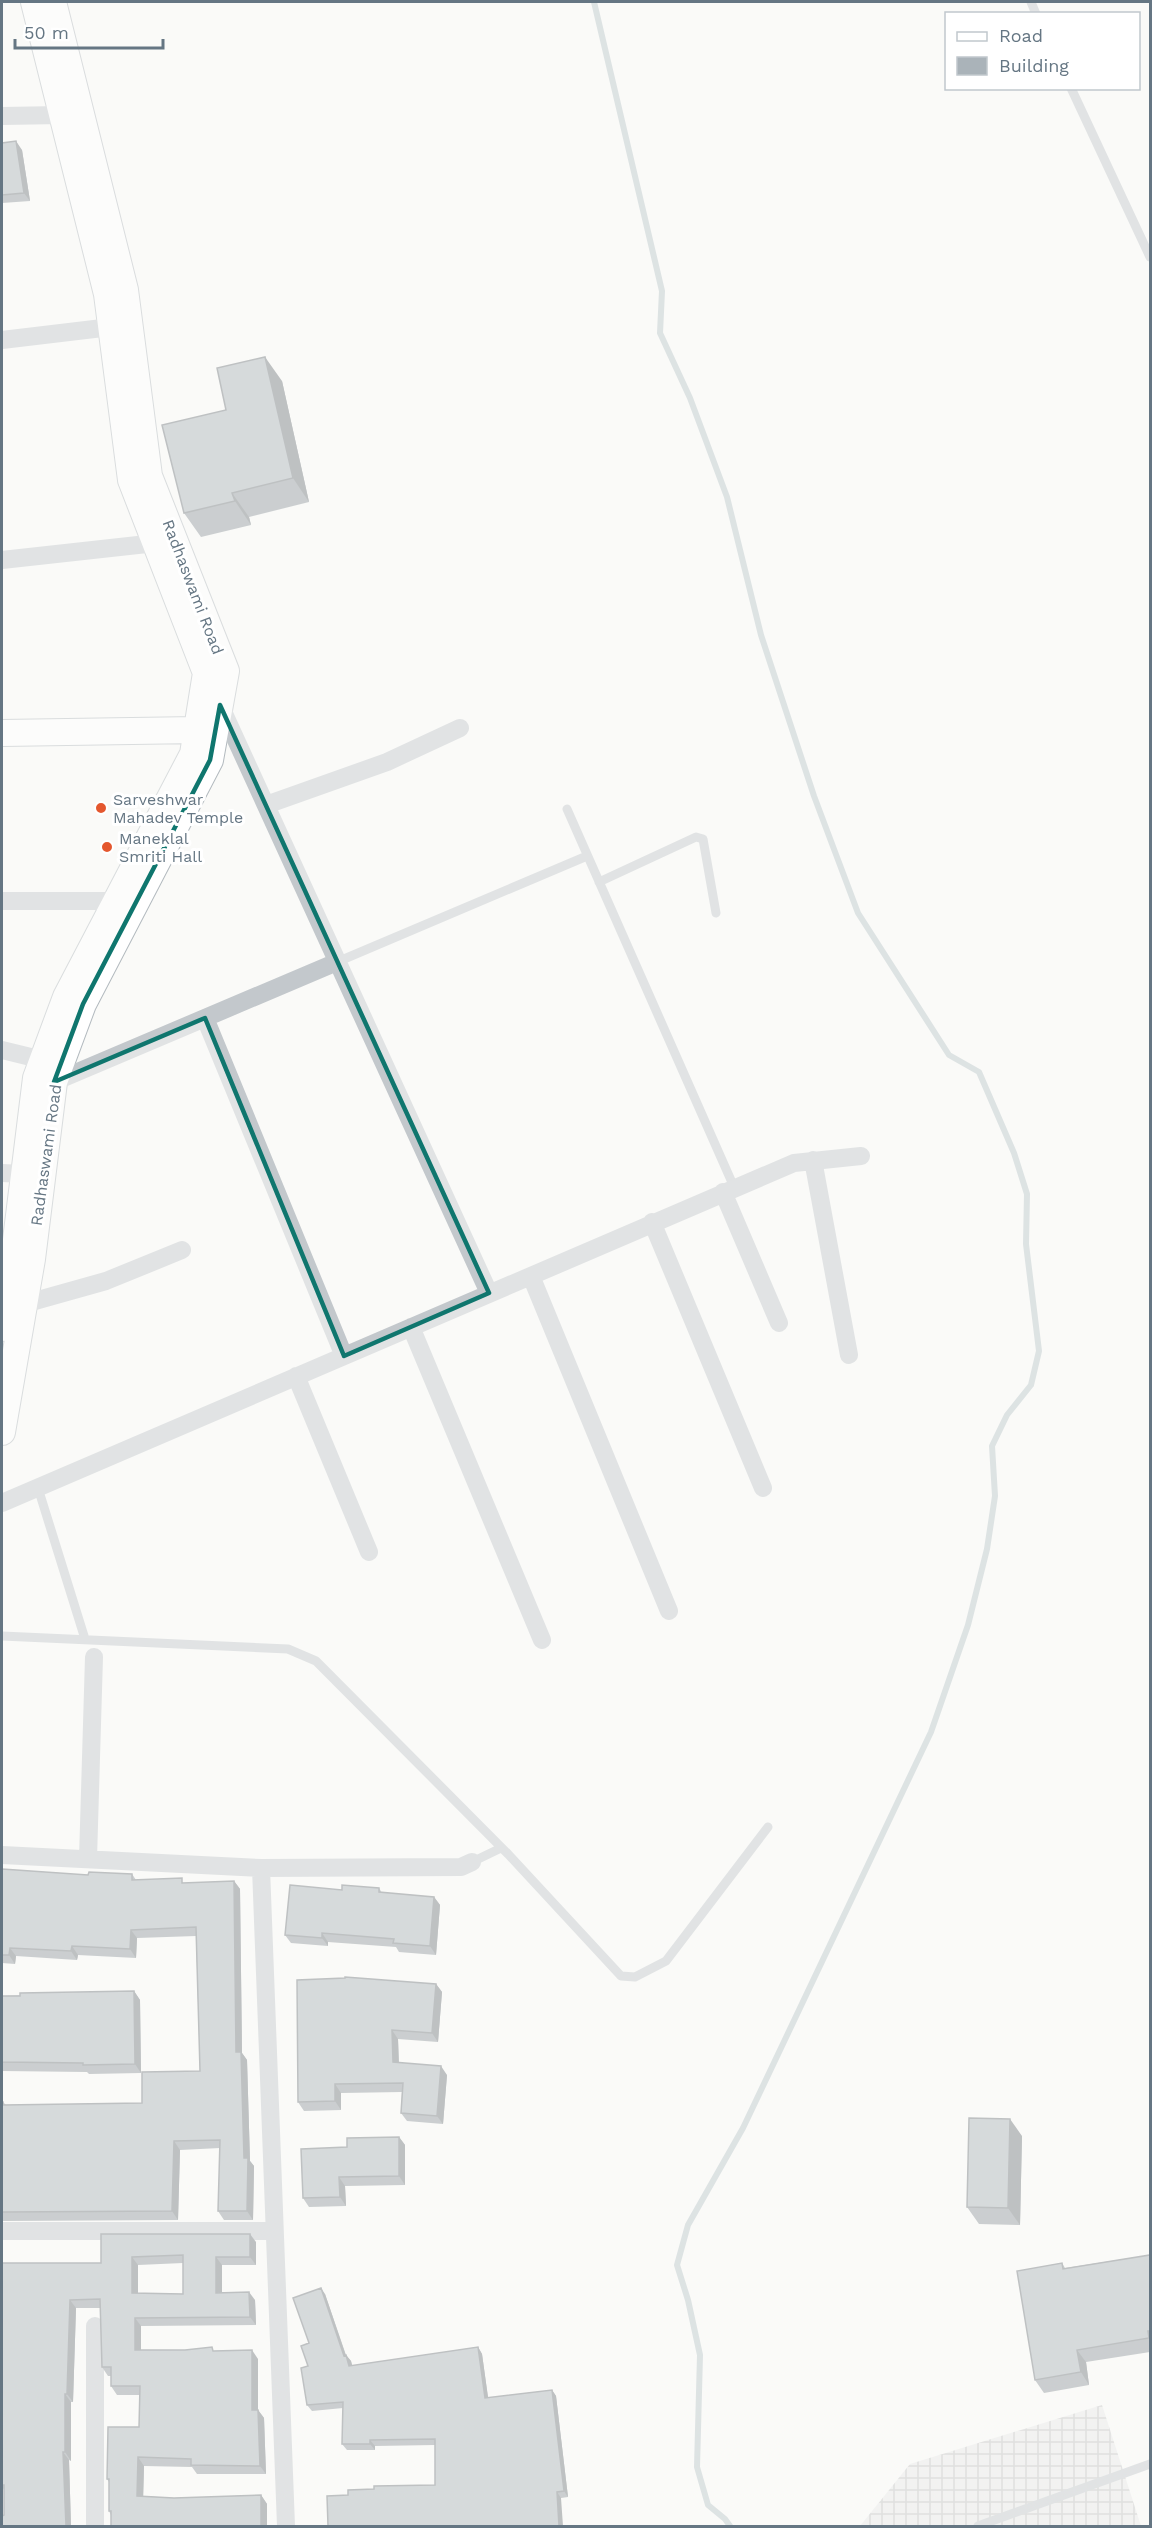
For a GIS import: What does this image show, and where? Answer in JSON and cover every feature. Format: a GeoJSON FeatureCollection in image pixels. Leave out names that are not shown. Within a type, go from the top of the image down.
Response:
{"type":"FeatureCollection","features":[{"type":"Feature","properties":{"kind":"street","name":"Radhaswami Road"},"geometry":{"type":"LineString","coordinates":[[2,1326],[14,1256],[13,1174],[36,1078],[66,997],[193,754],[207,673],[131,480],[107,294],[34,2]]}},
{"type":"Feature","properties":{"kind":"street","name":"Radhaswami Road"},"geometry":{"type":"LineString","coordinates":[[2,1432],[32,1259],[54,1082],[83,1004],[210,760],[226,671],[149,476],[125,290],[53,2]]}},
{"type":"Feature","properties":{"kind":"street"},"geometry":{"type":"LineString","coordinates":[[2,116],[62,115]]}},
{"type":"Feature","properties":{"kind":"street"},"geometry":{"type":"LineString","coordinates":[[2,340],[111,327]]}},
{"type":"Feature","properties":{"kind":"street"},"geometry":{"type":"LineString","coordinates":[[2,560],[156,543]]}},
{"type":"Feature","properties":{"kind":"street"},"geometry":{"type":"LineString","coordinates":[[220,705],[489,1293]]}},
{"type":"Feature","properties":{"kind":"street"},"geometry":{"type":"LineString","coordinates":[[266,805],[387,762],[460,728]]}},
{"type":"Feature","properties":{"kind":"street"},"geometry":{"type":"LineString","coordinates":[[2,733],[197,730]]}},
{"type":"Feature","properties":{"kind":"street"},"geometry":{"type":"LineString","coordinates":[[2,901],[116,901]]}},
{"type":"Feature","properties":{"kind":"street"},"geometry":{"type":"LineString","coordinates":[[54,1082],[337,962]]}},
{"type":"Feature","properties":{"kind":"street"},"geometry":{"type":"LineString","coordinates":[[205,1018],[344,1356]]}},
{"type":"Feature","properties":{"kind":"street"},"geometry":{"type":"LineString","coordinates":[[2,1050],[43,1060]]}},
{"type":"Feature","properties":{"kind":"street"},"geometry":{"type":"LineString","coordinates":[[2,1503],[652,1222],[794,1163],[861,1156]]}},
{"type":"Feature","properties":{"kind":"street"},"geometry":{"type":"LineString","coordinates":[[813,1160],[849,1355]]}},
{"type":"Feature","properties":{"kind":"street"},"geometry":{"type":"LineString","coordinates":[[728,1190],[778,1323]]}},
{"type":"Feature","properties":{"kind":"street"},"geometry":{"type":"LineString","coordinates":[[652,1222],[763,1488]]}},
{"type":"Feature","properties":{"kind":"street"},"geometry":{"type":"LineString","coordinates":[[24,1304],[106,1281],[182,1250]]}},
{"type":"Feature","properties":{"kind":"street"},"geometry":{"type":"LineString","coordinates":[[531,1276],[669,1611]]}},
{"type":"Feature","properties":{"kind":"street"},"geometry":{"type":"LineString","coordinates":[[411,1327],[542,1640]]}},
{"type":"Feature","properties":{"kind":"street"},"geometry":{"type":"LineString","coordinates":[[296,1376],[369,1552]]}},
{"type":"Feature","properties":{"kind":"street"},"geometry":{"type":"LineString","coordinates":[[88,1860],[94,1657]]}},
{"type":"Feature","properties":{"kind":"street"},"geometry":{"type":"LineString","coordinates":[[2,1855],[261,1868],[430,1868],[461,1867],[472,1862]]}},
{"type":"Feature","properties":{"kind":"street"},"geometry":{"type":"LineString","coordinates":[[261,1868],[286,2526]]}},
{"type":"Feature","properties":{"kind":"street"},"geometry":{"type":"LineString","coordinates":[[2,2231],[274,2231]]}},
{"type":"Feature","properties":{"kind":"street"},"geometry":{"type":"LineString","coordinates":[[95,2326],[95,2526]]}},
{"type":"Feature","properties":{"kind":"lane"},"geometry":{"type":"LineString","coordinates":[[1072,90],[1150,257]]}},
{"type":"Feature","properties":{"kind":"lane"},"geometry":{"type":"LineString","coordinates":[[567,809],[728,1190]]}},
{"type":"Feature","properties":{"kind":"lane"},"geometry":{"type":"LineString","coordinates":[[599,882],[696,837],[703,839],[716,914]]}},
{"type":"Feature","properties":{"kind":"lane"},"geometry":{"type":"LineString","coordinates":[[337,962],[587,856]]}},
{"type":"Feature","properties":{"kind":"lane"},"geometry":{"type":"LineString","coordinates":[[38,1488],[85,1639]]}},
{"type":"Feature","properties":{"kind":"lane"},"geometry":{"type":"LineString","coordinates":[[2,1636],[288,1649],[316,1661],[501,1848],[621,1976],[635,1977],[666,1961],[768,1827]]}},
{"type":"Feature","properties":{"kind":"lane"},"geometry":{"type":"LineString","coordinates":[[472,1862],[501,1848]]}},
{"type":"Feature","properties":{"kind":"lane"},"geometry":{"type":"LineString","coordinates":[[978,2526],[1150,2464]]}},
{"type":"Feature","properties":{"kind":"highlighted area"},"geometry":{"type":"Polygon","coordinates":[[[220,705],[337,962],[489,1293],[344,1356],[205,1018],[54,1082],[83,1004],[210,760],[220,705]]]}},
{"type":"Feature","properties":{"kind":"shaded area"},"geometry":{"type":"Polygon","coordinates":[[[1102,2405],[1141,2526],[860,2526],[910,2464],[1102,2405]]]}},
{"type":"Feature","properties":{"kind":"building"},"geometry":{"type":"Polygon","coordinates":[[[16,141],[24,193],[2,195],[2,143],[16,141]]]}},
{"type":"Feature","properties":{"kind":"building"},"geometry":{"type":"Polygon","coordinates":[[[265,357],[293,478],[232,493],[235,501],[184,513],[162,425],[226,410],[217,368],[265,357]]]}},
{"type":"Feature","properties":{"kind":"building"},"geometry":{"type":"Polygon","coordinates":[[[2,1869],[88,1875],[89,1872],[132,1874],[132,1880],[182,1878],[182,1883],[234,1881],[236,2052],[241,2052],[244,2158],[248,2158],[247,2211],[218,2211],[220,2140],[174,2141],[172,2211],[2,2212],[2,2102],[3,2105],[142,2103],[142,2072],[200,2071],[196,1927],[131,1930],[130,1949],[72,1946],[71,1951],[10,1948],[9,1955],[2,1955],[2,1869]]]}},
{"type":"Feature","properties":{"kind":"building"},"geometry":{"type":"Polygon","coordinates":[[[290,1885],[342,1890],[342,1885],[379,1888],[379,1892],[434,1897],[430,1946],[393,1943],[394,1939],[322,1933],[322,1938],[285,1935],[290,1885]]]}},
{"type":"Feature","properties":{"kind":"building"},"geometry":{"type":"Polygon","coordinates":[[[345,1977],[436,1984],[432,2033],[392,2030],[393,2062],[441,2066],[437,2116],[401,2113],[403,2083],[335,2084],[335,2101],[298,2102],[297,1980],[345,1977]]]}},
{"type":"Feature","properties":{"kind":"building"},"geometry":{"type":"Polygon","coordinates":[[[134,1991],[135,2064],[2,2062],[2,1996],[20,1996],[20,1993],[134,1991]]]}},
{"type":"Feature","properties":{"kind":"building"},"geometry":{"type":"Polygon","coordinates":[[[969,2118],[1010,2119],[1008,2208],[967,2207],[969,2118]]]}},
{"type":"Feature","properties":{"kind":"building"},"geometry":{"type":"Polygon","coordinates":[[[399,2137],[399,2176],[339,2177],[340,2197],[303,2198],[301,2149],[347,2147],[347,2138],[399,2137]]]}},
{"type":"Feature","properties":{"kind":"building"},"geometry":{"type":"Polygon","coordinates":[[[101,2234],[250,2234],[250,2257],[216,2257],[216,2293],[249,2292],[250,2317],[135,2318],[135,2350],[185,2350],[212,2347],[213,2351],[252,2350],[252,2410],[258,2410],[260,2466],[191,2465],[191,2459],[138,2457],[137,2496],[174,2498],[261,2495],[261,2526],[111,2526],[109,2479],[107,2479],[108,2427],[139,2427],[140,2386],[111,2386],[111,2367],[102,2367],[100,2299],[70,2300],[67,2394],[65,2394],[65,2452],[63,2452],[66,2526],[2,2526],[4,2485],[2,2485],[2,2263],[101,2263],[101,2234]],[[183,2255],[132,2257],[132,2293],[183,2294],[183,2255]]]}},
{"type":"Feature","properties":{"kind":"building"},"geometry":{"type":"Polygon","coordinates":[[[1150,2255],[1149,2338],[1077,2350],[1081,2372],[1035,2380],[1017,2271],[1062,2263],[1063,2269],[1150,2255]]]}},
{"type":"Feature","properties":{"kind":"building"},"geometry":{"type":"Polygon","coordinates":[[[321,2288],[349,2366],[478,2347],[485,2398],[552,2390],[564,2491],[557,2492],[559,2526],[328,2526],[327,2496],[348,2495],[348,2490],[374,2489],[374,2486],[435,2485],[435,2439],[370,2440],[370,2444],[342,2444],[343,2402],[307,2405],[301,2368],[308,2366],[301,2346],[309,2343],[293,2298],[321,2288]]]}},
{"type":"Feature","properties":{"kind":"waterway"},"geometry":{"type":"LineString","coordinates":[[594,2],[662,291],[660,333],[690,398],[727,497],[761,635],[814,796],[858,913],[949,1055],[979,1072],[1014,1153],[1027,1194],[1026,1244],[1039,1351],[1031,1385],[1007,1415],[992,1446],[995,1496],[987,1549],[968,1625],[931,1732],[743,2128],[688,2225],[677,2265],[688,2300],[700,2355],[697,2467],[708,2505],[730,2526]]}},
{"type":"Feature","properties":{"kind":"place","name":"Sarveshwar Mahadev Temple"},"geometry":{"type":"Point","coordinates":[101,808]}},
{"type":"Feature","properties":{"kind":"place","name":"Maneklal Smriti Hall"},"geometry":{"type":"Point","coordinates":[107,847]}}]}
